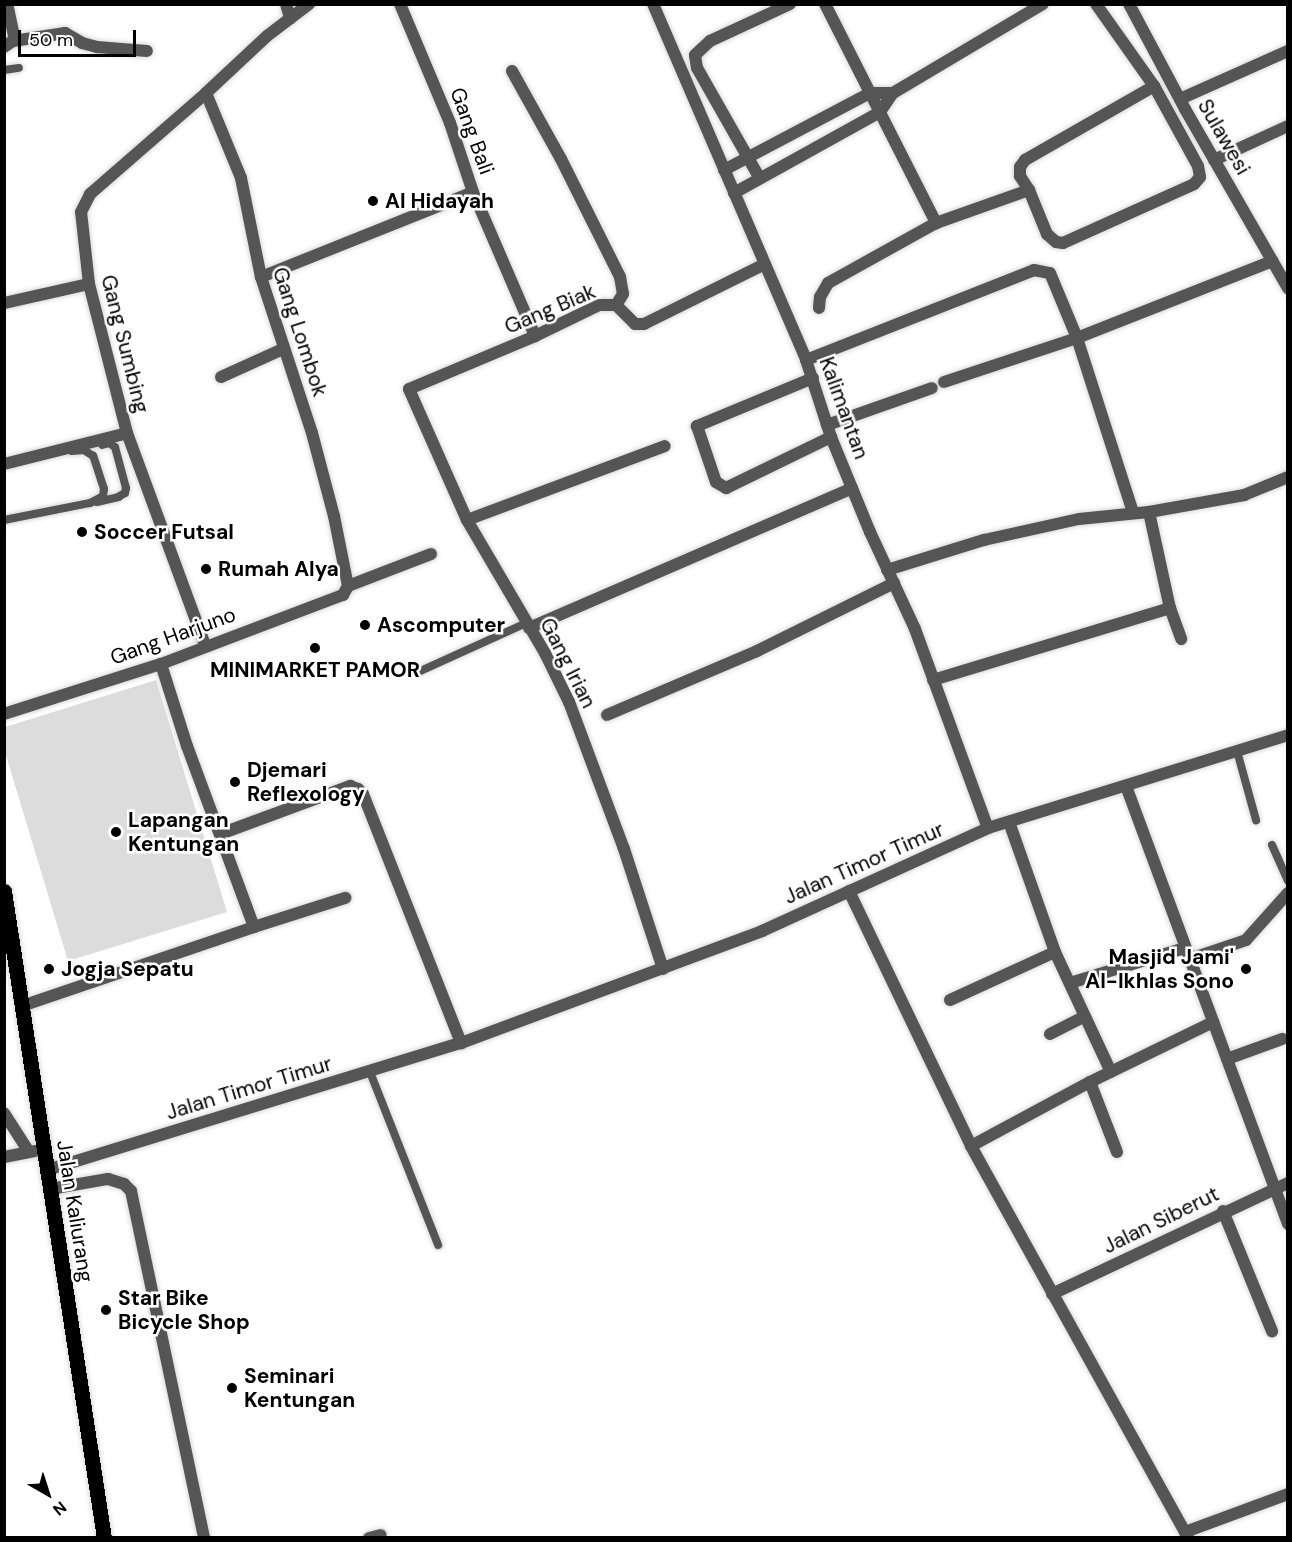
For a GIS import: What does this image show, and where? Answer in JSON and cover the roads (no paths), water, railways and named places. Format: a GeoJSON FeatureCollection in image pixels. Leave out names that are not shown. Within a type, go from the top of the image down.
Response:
{"type":"FeatureCollection","features":[{"type":"Feature","properties":{"kind":"main road","name":"Jalan Kaliurang"},"geometry":{"type":"LineString","coordinates":[[5,897],[22,1006],[37,1151],[47,1170],[104,1538]]}},
{"type":"Feature","properties":{"kind":"street"},"geometry":{"type":"LineString","coordinates":[[8,4],[9,44],[65,33],[82,43],[97,47],[147,51]]}},
{"type":"Feature","properties":{"kind":"street"},"geometry":{"type":"LineString","coordinates":[[286,4],[290,18]]}},
{"type":"Feature","properties":{"kind":"street","name":"Gang Sumbing"},"geometry":{"type":"LineString","coordinates":[[205,645],[127,433],[89,284],[81,233],[84,203],[90,194],[206,93],[267,36],[309,4]]}},
{"type":"Feature","properties":{"kind":"street","name":"Gang Bali"},"geometry":{"type":"LineString","coordinates":[[400,4],[450,123],[473,192],[536,336]]}},
{"type":"Feature","properties":{"kind":"street","name":"Kalimantan"},"geometry":{"type":"LineString","coordinates":[[653,4],[806,360],[829,431],[933,680],[988,828]]}},
{"type":"Feature","properties":{"kind":"street"},"geometry":{"type":"LineString","coordinates":[[759,177],[697,68],[695,55],[710,41],[790,4]]}},
{"type":"Feature","properties":{"kind":"street"},"geometry":{"type":"LineString","coordinates":[[825,4],[936,223]]}},
{"type":"Feature","properties":{"kind":"street"},"geometry":{"type":"LineString","coordinates":[[734,193],[759,177],[880,112],[892,93],[1043,4]]}},
{"type":"Feature","properties":{"kind":"street"},"geometry":{"type":"LineString","coordinates":[[1096,4],[1154,86],[1198,166],[1200,177],[1194,184],[1063,243],[1056,242],[1047,234],[1029,190],[1020,176],[1025,160],[1154,86]]}},
{"type":"Feature","properties":{"kind":"street","name":"Sulawesi"},"geometry":{"type":"LineString","coordinates":[[1129,4],[1287,288]]}},
{"type":"Feature","properties":{"kind":"street"},"geometry":{"type":"LineString","coordinates":[[1180,99],[1287,51]]}},
{"type":"Feature","properties":{"kind":"street"},"geometry":{"type":"LineString","coordinates":[[512,71],[620,277],[622,294],[616,305]]}},
{"type":"Feature","properties":{"kind":"street","name":"Gang Lombok"},"geometry":{"type":"LineString","coordinates":[[206,93],[241,178],[261,277],[315,443],[348,586]]}},
{"type":"Feature","properties":{"kind":"street"},"geometry":{"type":"LineString","coordinates":[[724,170],[870,93],[892,93]]}},
{"type":"Feature","properties":{"kind":"street"},"geometry":{"type":"LineString","coordinates":[[1214,160],[1287,126]]}},
{"type":"Feature","properties":{"kind":"street"},"geometry":{"type":"LineString","coordinates":[[819,308],[820,297],[828,284],[936,223],[1029,190]]}},
{"type":"Feature","properties":{"kind":"street"},"geometry":{"type":"LineString","coordinates":[[261,277],[473,192]]}},
{"type":"Feature","properties":{"kind":"street"},"geometry":{"type":"LineString","coordinates":[[813,378],[698,426],[716,482],[726,488],[829,431],[938,385],[1077,338],[1272,261]]}},
{"type":"Feature","properties":{"kind":"street","name":"Gang Biak"},"geometry":{"type":"LineString","coordinates":[[409,388],[536,336],[599,305],[616,305],[635,324],[644,324],[764,265]]}},
{"type":"Feature","properties":{"kind":"street"},"geometry":{"type":"LineString","coordinates":[[806,360],[1034,270],[1050,273],[1077,338],[1133,512]]}},
{"type":"Feature","properties":{"kind":"street"},"geometry":{"type":"LineString","coordinates":[[4,303],[89,284]]}},
{"type":"Feature","properties":{"kind":"street"},"geometry":{"type":"LineString","coordinates":[[221,378],[283,349]]}},
{"type":"Feature","properties":{"kind":"street","name":"Gang Irian"},"geometry":{"type":"LineString","coordinates":[[409,388],[467,520],[528,625],[569,702],[624,849],[663,969]]}},
{"type":"Feature","properties":{"kind":"street"},"geometry":{"type":"LineString","coordinates":[[4,464],[127,433]]}},
{"type":"Feature","properties":{"kind":"street"},"geometry":{"type":"LineString","coordinates":[[467,520],[665,446]]}},
{"type":"Feature","properties":{"kind":"street"},"geometry":{"type":"LineString","coordinates":[[887,570],[984,540],[1080,519],[1149,512],[1244,495],[1287,477]]}},
{"type":"Feature","properties":{"kind":"street"},"geometry":{"type":"LineString","coordinates":[[528,625],[852,488]]}},
{"type":"Feature","properties":{"kind":"street"},"geometry":{"type":"LineString","coordinates":[[1149,512],[1170,608],[1181,639]]}},
{"type":"Feature","properties":{"kind":"street","name":"Gang Harjuno"},"geometry":{"type":"LineString","coordinates":[[4,714],[161,664],[205,645],[343,595],[348,586],[430,554]]}},
{"type":"Feature","properties":{"kind":"street"},"geometry":{"type":"LineString","coordinates":[[607,715],[757,651],[894,583]]}},
{"type":"Feature","properties":{"kind":"street"},"geometry":{"type":"LineString","coordinates":[[933,680],[1170,608]]}},
{"type":"Feature","properties":{"kind":"street"},"geometry":{"type":"LineString","coordinates":[[161,664],[187,746],[254,927]]}},
{"type":"Feature","properties":{"kind":"street","name":"Jalan Timor Timur"},"geometry":{"type":"LineString","coordinates":[[47,1170],[461,1043],[762,931],[988,828],[1287,735]]}},
{"type":"Feature","properties":{"kind":"street"},"geometry":{"type":"LineString","coordinates":[[220,834],[350,786],[363,794],[461,1043]]}},
{"type":"Feature","properties":{"kind":"street"},"geometry":{"type":"LineString","coordinates":[[1126,786],[1287,1224]]}},
{"type":"Feature","properties":{"kind":"street"},"geometry":{"type":"LineString","coordinates":[[1009,822],[1055,952],[1111,1072]]}},
{"type":"Feature","properties":{"kind":"street"},"geometry":{"type":"LineString","coordinates":[[849,891],[971,1146],[1186,1535],[1287,1494]]}},
{"type":"Feature","properties":{"kind":"street"},"geometry":{"type":"LineString","coordinates":[[1070,983],[1246,940],[1287,893]]}},
{"type":"Feature","properties":{"kind":"street"},"geometry":{"type":"LineString","coordinates":[[22,1006],[345,898]]}},
{"type":"Feature","properties":{"kind":"street"},"geometry":{"type":"LineString","coordinates":[[950,1000],[1055,952]]}},
{"type":"Feature","properties":{"kind":"street"},"geometry":{"type":"LineString","coordinates":[[1050,1034],[1084,1017]]}},
{"type":"Feature","properties":{"kind":"street"},"geometry":{"type":"LineString","coordinates":[[971,1146],[1090,1082],[1213,1022]]}},
{"type":"Feature","properties":{"kind":"street"},"geometry":{"type":"LineString","coordinates":[[1227,1059],[1282,1039]]}},
{"type":"Feature","properties":{"kind":"street"},"geometry":{"type":"LineString","coordinates":[[1090,1082],[1117,1152]]}},
{"type":"Feature","properties":{"kind":"street"},"geometry":{"type":"LineString","coordinates":[[4,1113],[37,1151]]}},
{"type":"Feature","properties":{"kind":"street"},"geometry":{"type":"LineString","coordinates":[[4,1157],[37,1151]]}},
{"type":"Feature","properties":{"kind":"street"},"geometry":{"type":"LineString","coordinates":[[50,1189],[108,1179],[124,1184],[131,1191],[204,1538]]}},
{"type":"Feature","properties":{"kind":"street","name":"Jalan Siberut"},"geometry":{"type":"LineString","coordinates":[[1052,1294],[1287,1183]]}},
{"type":"Feature","properties":{"kind":"street"},"geometry":{"type":"LineString","coordinates":[[1223,1212],[1272,1331]]}},
{"type":"Feature","properties":{"kind":"lane"},"geometry":{"type":"LineString","coordinates":[[4,70],[19,68]]}},
{"type":"Feature","properties":{"kind":"lane"},"geometry":{"type":"LineString","coordinates":[[4,470],[109,443],[114,445],[126,483],[125,492],[118,497],[4,520]]}},
{"type":"Feature","properties":{"kind":"lane"},"geometry":{"type":"LineString","coordinates":[[84,450],[93,456],[98,464],[105,493],[90,503]]}},
{"type":"Feature","properties":{"kind":"lane"},"geometry":{"type":"LineString","coordinates":[[416,673],[528,625]]}},
{"type":"Feature","properties":{"kind":"lane"},"geometry":{"type":"LineString","coordinates":[[1237,751],[1256,820]]}},
{"type":"Feature","properties":{"kind":"lane"},"geometry":{"type":"LineString","coordinates":[[1272,845],[1287,881]]}},
{"type":"Feature","properties":{"kind":"lane"},"geometry":{"type":"LineString","coordinates":[[370,1072],[438,1245]]}},
{"type":"Feature","properties":{"kind":"place","name":"Al Hidayah"},"geometry":{"type":"Point","coordinates":[373,201]}},
{"type":"Feature","properties":{"kind":"place","name":"Soccer Futsal"},"geometry":{"type":"Point","coordinates":[82,532]}},
{"type":"Feature","properties":{"kind":"place","name":"Rumah Alya"},"geometry":{"type":"Point","coordinates":[206,569]}},
{"type":"Feature","properties":{"kind":"place","name":"Ascomputer"},"geometry":{"type":"Point","coordinates":[365,625]}},
{"type":"Feature","properties":{"kind":"place","name":"MINIMARKET PAMOR"},"geometry":{"type":"Point","coordinates":[315,648]}},
{"type":"Feature","properties":{"kind":"place","name":"Djemari Reflexology"},"geometry":{"type":"Point","coordinates":[235,782]}},
{"type":"Feature","properties":{"kind":"place","name":"Lapangan Kentungan"},"geometry":{"type":"Point","coordinates":[116,832]}},
{"type":"Feature","properties":{"kind":"place","name":"Jogja Sepatu"},"geometry":{"type":"Point","coordinates":[49,969]}},
{"type":"Feature","properties":{"kind":"place","name":"Masjid Jami' Al-Ikhlas Sono"},"geometry":{"type":"Point","coordinates":[1246,969]}},
{"type":"Feature","properties":{"kind":"place","name":"Star Bike Bicycle Shop"},"geometry":{"type":"Point","coordinates":[106,1310]}},
{"type":"Feature","properties":{"kind":"place","name":"Seminari Kentungan"},"geometry":{"type":"Point","coordinates":[232,1388]}}]}
